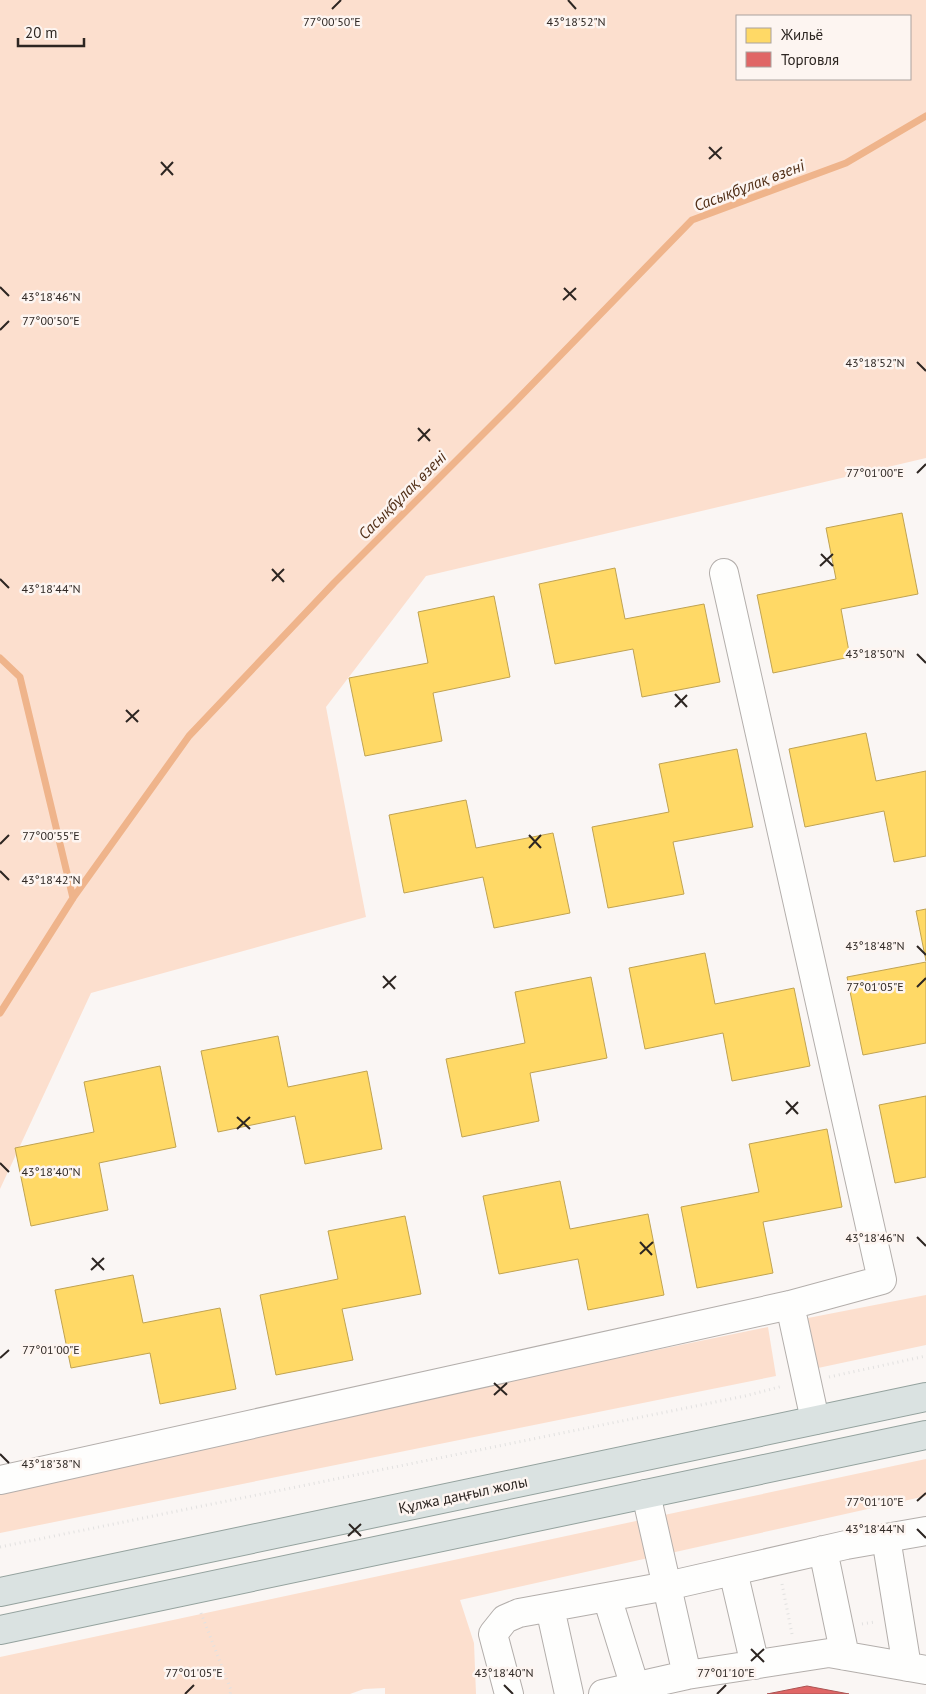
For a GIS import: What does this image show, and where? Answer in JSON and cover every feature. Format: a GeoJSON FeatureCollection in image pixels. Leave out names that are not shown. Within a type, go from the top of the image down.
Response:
{"type":"FeatureCollection","features":[{"type":"Feature","properties":{"kind":"main road","name":"Құлжа даңғыл жолы"},"geometry":{"type":"LineString","coordinates":[[0,1592],[926,1397]]}},
{"type":"Feature","properties":{"kind":"main road"},"geometry":{"type":"LineString","coordinates":[[0,1630],[926,1436]]}},
{"type":"Feature","properties":{"kind":"street"},"geometry":{"type":"LineString","coordinates":[[0,1480],[790,1305],[882,1280],[724,573]]}},
{"type":"Feature","properties":{"kind":"street"},"geometry":{"type":"LineString","coordinates":[[790,1305],[815,1420]]}},
{"type":"Feature","properties":{"kind":"street"},"geometry":{"type":"LineString","coordinates":[[646,1494],[686,1675]]}},
{"type":"Feature","properties":{"kind":"street"},"geometry":{"type":"LineString","coordinates":[[509,1694],[493,1634],[505,1619],[519,1613],[667,1586],[823,1550],[926,1531]]}},
{"type":"Feature","properties":{"kind":"street"},"geometry":{"type":"LineString","coordinates":[[603,1694],[686,1675],[829,1653],[917,1668],[886,1538]]}},
{"type":"Feature","properties":{"kind":"street"},"geometry":{"type":"LineString","coordinates":[[823,1550],[845,1656]]}},
{"type":"Feature","properties":{"kind":"street"},"geometry":{"type":"LineString","coordinates":[[733,1571],[754,1665]]}},
{"type":"Feature","properties":{"kind":"street"},"geometry":{"type":"LineString","coordinates":[[607,1597],[634,1687]]}},
{"type":"Feature","properties":{"kind":"street"},"geometry":{"type":"LineString","coordinates":[[550,1608],[569,1694]]}},
{"type":"Feature","properties":{"kind":"path"},"geometry":{"type":"LineString","coordinates":[[0,1547],[736,1398],[807,1380],[926,1356]]}},
{"type":"Feature","properties":{"kind":"path"},"geometry":{"type":"LineString","coordinates":[[781,1580],[797,1658]]}},
{"type":"Feature","properties":{"kind":"path"},"geometry":{"type":"LineString","coordinates":[[192,1589],[231,1690],[230,1694]]}},
{"type":"Feature","properties":{"kind":"shaded area"},"geometry":{"type":"Polygon","coordinates":[[[0,0],[926,0],[926,458],[426,576],[326,707],[366,917],[91,993],[0,1189],[0,0]]]}},
{"type":"Feature","properties":{"kind":"shaded area"},"geometry":{"type":"Polygon","coordinates":[[[926,1295],[926,1345],[818,1368],[808,1318],[926,1295]]]}},
{"type":"Feature","properties":{"kind":"shaded area"},"geometry":{"type":"Polygon","coordinates":[[[768,1327],[776,1376],[0,1533],[0,1486],[768,1327]]]}},
{"type":"Feature","properties":{"kind":"shaded area"},"geometry":{"type":"Polygon","coordinates":[[[926,1459],[926,1496],[460,1600],[474,1643],[476,1694],[385,1694],[385,1688],[364,1689],[350,1694],[0,1694],[0,1657],[926,1459]]]}},
{"type":"Feature","properties":{"kind":"building: Жильё"},"geometry":{"type":"Polygon","coordinates":[[[902,513],[918,594],[841,609],[850,657],[773,673],[757,595],[836,579],[826,528],[902,513]]]}},
{"type":"Feature","properties":{"kind":"building: Жильё"},"geometry":{"type":"Polygon","coordinates":[[[615,568],[625,619],[704,604],[720,682],[642,697],[633,649],[555,664],[539,584],[615,568]]]}},
{"type":"Feature","properties":{"kind":"building: Жильё"},"geometry":{"type":"Polygon","coordinates":[[[494,596],[510,677],[433,693],[442,741],[365,756],[349,678],[428,663],[418,612],[494,596]]]}},
{"type":"Feature","properties":{"kind":"building: Жильё"},"geometry":{"type":"Polygon","coordinates":[[[866,733],[876,781],[926,771],[926,856],[894,862],[884,811],[805,827],[789,749],[866,733]]]}},
{"type":"Feature","properties":{"kind":"building: Жильё"},"geometry":{"type":"Polygon","coordinates":[[[737,749],[753,827],[673,842],[684,894],[608,908],[592,827],[669,812],[659,764],[737,749]]]}},
{"type":"Feature","properties":{"kind":"building: Жильё"},"geometry":{"type":"Polygon","coordinates":[[[466,800],[476,848],[553,833],[570,913],[494,928],[483,877],[404,893],[389,815],[466,800]]]}},
{"type":"Feature","properties":{"kind":"building: Жильё"},"geometry":{"type":"Polygon","coordinates":[[[926,909],[926,961],[916,911],[926,909]]]}},
{"type":"Feature","properties":{"kind":"building: Жильё"},"geometry":{"type":"Polygon","coordinates":[[[705,953],[715,1004],[794,988],[810,1066],[732,1081],[723,1033],[645,1049],[629,968],[705,953]]]}},
{"type":"Feature","properties":{"kind":"building: Жильё"},"geometry":{"type":"Polygon","coordinates":[[[926,962],[926,1043],[863,1055],[847,977],[926,962]]]}},
{"type":"Feature","properties":{"kind":"building: Жильё"},"geometry":{"type":"Polygon","coordinates":[[[591,977],[607,1058],[530,1073],[539,1121],[462,1137],[446,1059],[525,1043],[515,992],[591,977]]]}},
{"type":"Feature","properties":{"kind":"building: Жильё"},"geometry":{"type":"Polygon","coordinates":[[[278,1036],[288,1087],[367,1071],[382,1149],[305,1164],[295,1116],[218,1132],[201,1051],[278,1036]]]}},
{"type":"Feature","properties":{"kind":"building: Жильё"},"geometry":{"type":"Polygon","coordinates":[[[160,1066],[176,1147],[99,1163],[108,1210],[31,1226],[15,1148],[94,1132],[84,1082],[160,1066]]]}},
{"type":"Feature","properties":{"kind":"building: Жильё"},"geometry":{"type":"Polygon","coordinates":[[[926,1096],[926,1177],[895,1183],[879,1105],[926,1096]]]}},
{"type":"Feature","properties":{"kind":"building: Жильё"},"geometry":{"type":"Polygon","coordinates":[[[827,1129],[842,1207],[763,1222],[773,1273],[697,1288],[681,1207],[759,1192],[749,1144],[827,1129]]]}},
{"type":"Feature","properties":{"kind":"building: Жильё"},"geometry":{"type":"Polygon","coordinates":[[[560,1181],[570,1229],[648,1214],[664,1295],[588,1310],[578,1259],[499,1274],[483,1196],[560,1181]]]}},
{"type":"Feature","properties":{"kind":"building: Жильё"},"geometry":{"type":"Polygon","coordinates":[[[405,1216],[421,1294],[342,1309],[353,1360],[276,1375],[260,1295],[338,1279],[328,1231],[405,1216]]]}},
{"type":"Feature","properties":{"kind":"building: Жильё"},"geometry":{"type":"Polygon","coordinates":[[[133,1275],[143,1323],[220,1308],[236,1389],[160,1404],[150,1353],[71,1368],[55,1290],[133,1275]]]}},
{"type":"Feature","properties":{"kind":"building: Торговля"},"geometry":{"type":"Polygon","coordinates":[[[807,1686],[849,1694],[767,1694],[807,1686]]]}},
{"type":"Feature","properties":{"kind":"waterway","name":"Сасықбұлақ өзені"},"geometry":{"type":"LineString","coordinates":[[0,1013],[73,898],[189,736],[334,583],[513,404],[692,220],[846,163],[926,116]]}},
{"type":"Feature","properties":{"kind":"waterway"},"geometry":{"type":"LineString","coordinates":[[0,658],[20,677],[73,898]]}}]}
